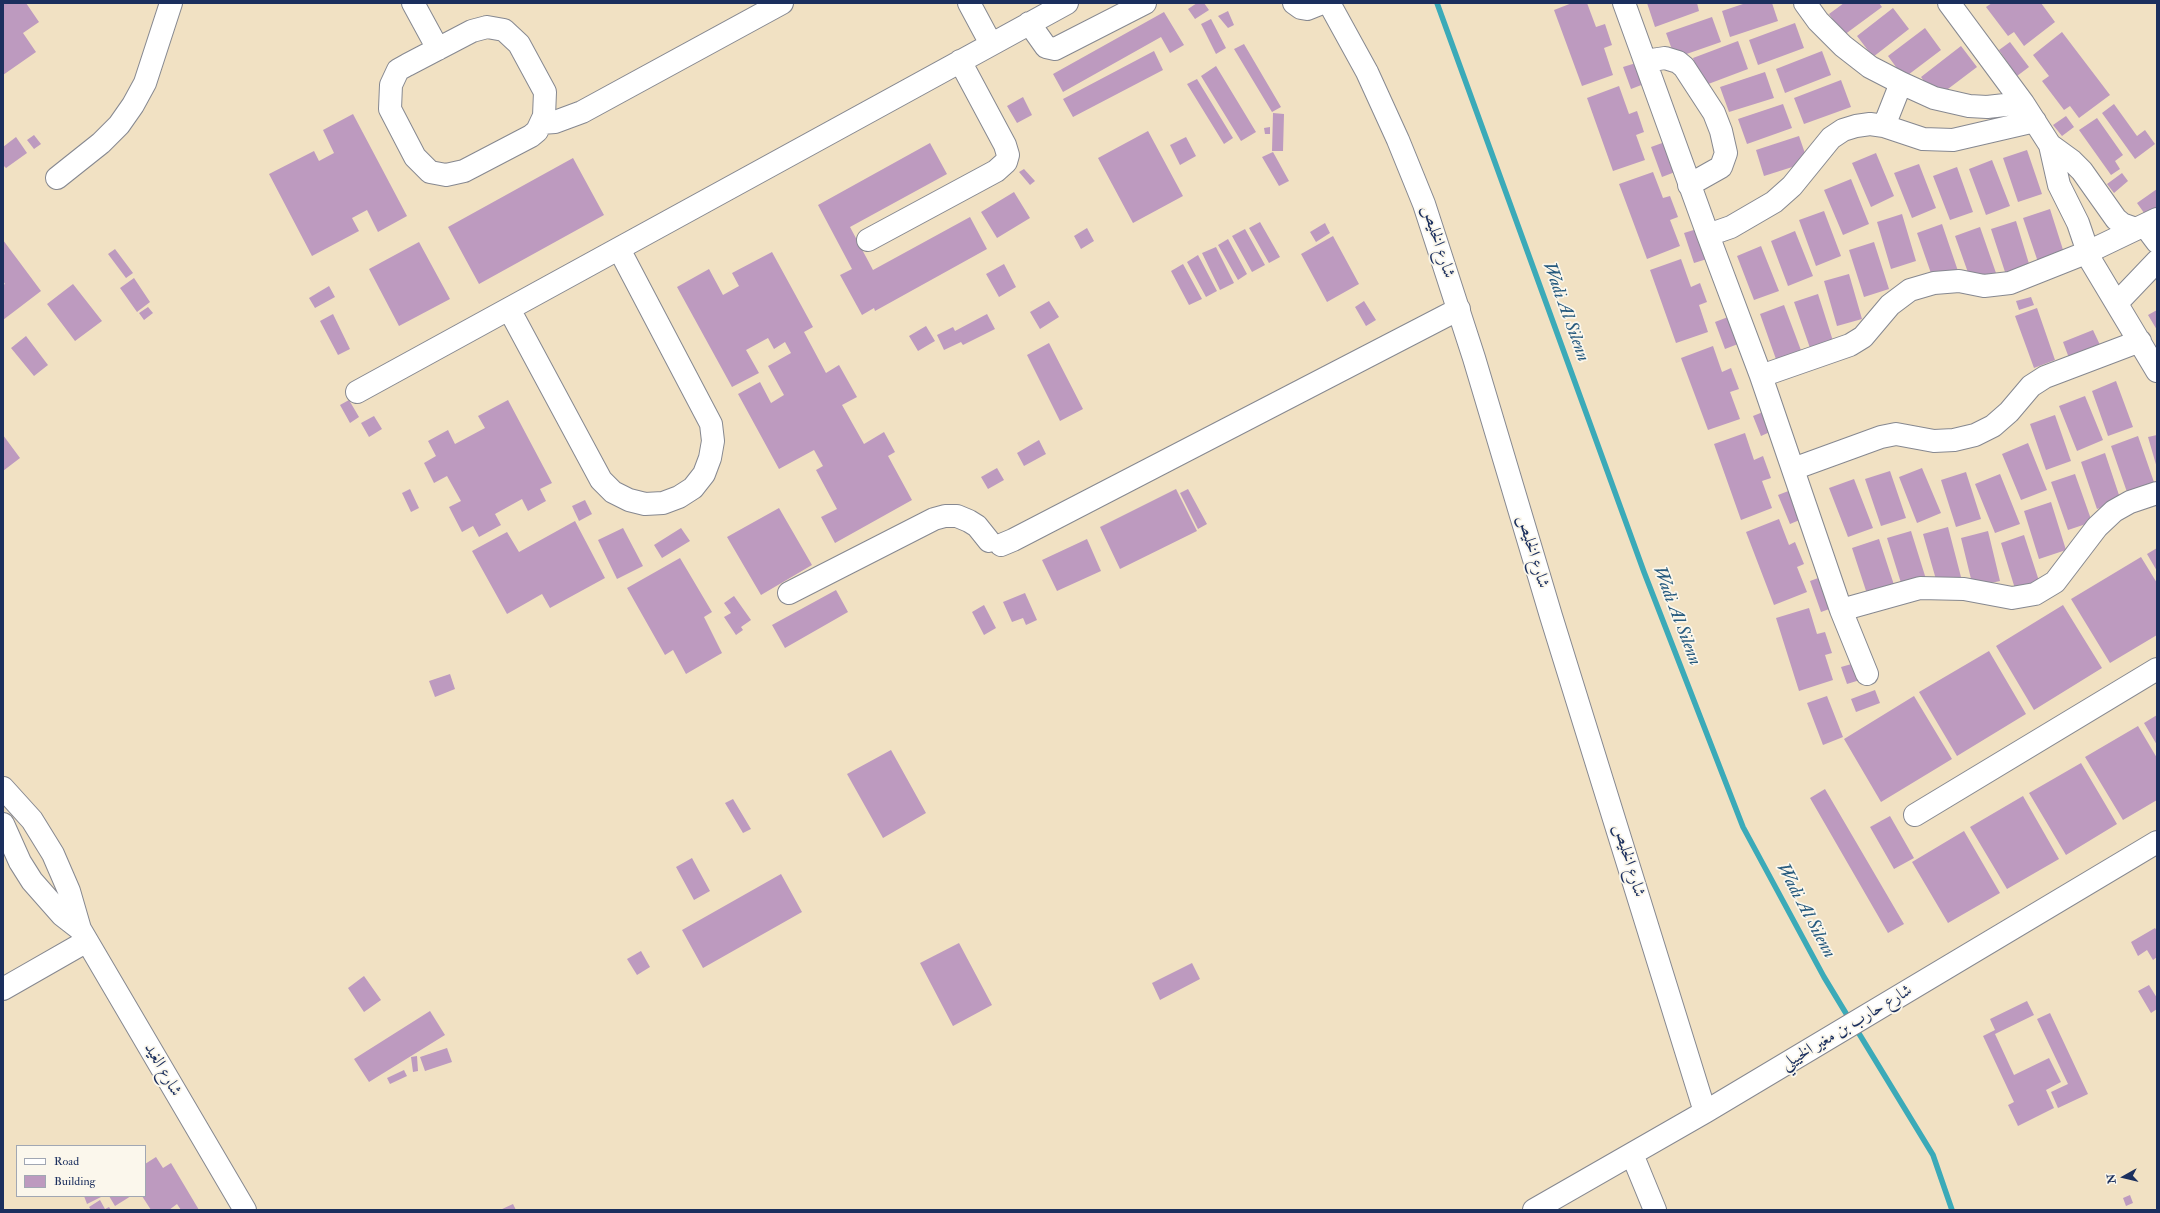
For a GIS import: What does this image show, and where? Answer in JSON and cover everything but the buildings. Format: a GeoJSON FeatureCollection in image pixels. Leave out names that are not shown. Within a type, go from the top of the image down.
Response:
{"type":"FeatureCollection","features":[{"type":"Feature","properties":{"kind":"street"},"geometry":{"type":"LineString","coordinates":[[58,178],[101,144],[119,126],[133,105],[147,78],[171,3]]}},
{"type":"Feature","properties":{"kind":"street"},"geometry":{"type":"LineString","coordinates":[[413,3],[438,49]]}},
{"type":"Feature","properties":{"kind":"street"},"geometry":{"type":"LineString","coordinates":[[541,124],[555,122],[582,112],[782,3]]}},
{"type":"Feature","properties":{"kind":"street"},"geometry":{"type":"LineString","coordinates":[[969,3],[991,44]]}},
{"type":"Feature","properties":{"kind":"street"},"geometry":{"type":"LineString","coordinates":[[357,392],[1067,3]]}},
{"type":"Feature","properties":{"kind":"street"},"geometry":{"type":"LineString","coordinates":[[1029,23],[1046,47],[1055,49],[1145,3]]}},
{"type":"Feature","properties":{"kind":"street"},"geometry":{"type":"LineString","coordinates":[[1294,3],[1301,8],[1307,9],[1322,3]]}},
{"type":"Feature","properties":{"kind":"street","name":"شارع الخليص"},"geometry":{"type":"LineString","coordinates":[[1329,3],[1366,72],[1398,140],[1424,204],[1459,309],[1551,616],[1705,1112]]}},
{"type":"Feature","properties":{"kind":"street"},"geometry":{"type":"LineString","coordinates":[[1624,3],[1761,376],[1841,610],[1867,674]]}},
{"type":"Feature","properties":{"kind":"street"},"geometry":{"type":"LineString","coordinates":[[1805,3],[1818,21],[1843,46],[1870,67],[1901,83],[1934,98],[1969,106],[1993,107],[2023,103]]}},
{"type":"Feature","properties":{"kind":"street"},"geometry":{"type":"LineString","coordinates":[[1949,3],[2023,103],[2050,145],[2059,185],[2078,223],[2096,270],[2157,371]]}},
{"type":"Feature","properties":{"kind":"street"},"geometry":{"type":"LineString","coordinates":[[495,27],[510,33],[519,44],[545,92],[546,108],[541,124],[531,136],[464,171],[442,175],[430,172],[424,168],[415,157],[390,109],[389,93],[398,70],[438,49],[479,28],[495,27]]}},
{"type":"Feature","properties":{"kind":"street"},"geometry":{"type":"LineString","coordinates":[[1645,61],[1665,58],[1678,62],[1684,68],[1714,113],[1721,131],[1726,153],[1720,167],[1690,185]]}},
{"type":"Feature","properties":{"kind":"street"},"geometry":{"type":"LineString","coordinates":[[868,240],[996,171],[1006,162],[1008,155],[1006,145],[960,61]]}},
{"type":"Feature","properties":{"kind":"street"},"geometry":{"type":"LineString","coordinates":[[1884,126],[1901,83]]}},
{"type":"Feature","properties":{"kind":"street"},"geometry":{"type":"LineString","coordinates":[[1708,235],[1736,224],[1774,202],[1792,186],[1831,138],[1843,130],[1870,124],[1884,126],[1923,139],[1953,140],[2035,121]]}},
{"type":"Feature","properties":{"kind":"street"},"geometry":{"type":"LineString","coordinates":[[2050,145],[2072,161],[2082,171],[2116,219],[2122,224],[2149,229]]}},
{"type":"Feature","properties":{"kind":"street"},"geometry":{"type":"LineString","coordinates":[[1761,376],[1850,345],[1863,337],[1890,305],[1910,290],[1934,282],[1953,281],[1984,286],[1997,286],[2010,283],[2149,229]]}},
{"type":"Feature","properties":{"kind":"street"},"geometry":{"type":"LineString","coordinates":[[509,309],[601,480],[613,492],[634,502],[646,504],[663,503],[679,497],[693,488],[704,474],[711,453],[713,441],[711,424],[619,249]]}},
{"type":"Feature","properties":{"kind":"street"},"geometry":{"type":"LineString","coordinates":[[2117,303],[2157,261]]}},
{"type":"Feature","properties":{"kind":"street"},"geometry":{"type":"LineString","coordinates":[[789,593],[940,517],[957,516],[969,521],[977,526],[995,543],[1013,540],[1459,309]]}},
{"type":"Feature","properties":{"kind":"street"},"geometry":{"type":"LineString","coordinates":[[1793,469],[1881,436],[1896,434],[1934,441],[1954,440],[1974,435],[1993,426],[2009,412],[2031,386],[2045,377],[2140,341]]}},
{"type":"Feature","properties":{"kind":"street"},"geometry":{"type":"LineString","coordinates":[[1841,610],[1920,588],[1964,589],[2012,598],[2035,594],[2054,582],[2097,527],[2114,511],[2130,502],[2157,493]]}},
{"type":"Feature","properties":{"kind":"street"},"geometry":{"type":"LineString","coordinates":[[1915,815],[2157,669]]}},
{"type":"Feature","properties":{"kind":"street","name":"شارع الغيد"},"geometry":{"type":"LineString","coordinates":[[3,788],[32,820],[53,854],[69,892],[83,935],[245,1210]]}},
{"type":"Feature","properties":{"kind":"street","name":"شارع الغيد"},"geometry":{"type":"LineString","coordinates":[[3,824],[20,862],[32,881],[62,915],[83,935]]}},
{"type":"Feature","properties":{"kind":"street","name":"شارع حارب بن مغير الخييلي"},"geometry":{"type":"LineString","coordinates":[[1534,1210],[1705,1112],[2157,842]]}},
{"type":"Feature","properties":{"kind":"street"},"geometry":{"type":"LineString","coordinates":[[3,989],[83,935]]}},
{"type":"Feature","properties":{"kind":"street"},"geometry":{"type":"LineString","coordinates":[[1632,1154],[1655,1210]]}},
{"type":"Feature","properties":{"kind":"waterway","name":"Wadi Al Silenn"},"geometry":{"type":"LineString","coordinates":[[1437,3],[1644,572],[1743,827],[1824,977],[1850,1020]]}},
{"type":"Feature","properties":{"kind":"waterway","name":"Wadi Al Silenn"},"geometry":{"type":"LineString","coordinates":[[1855,1027],[1933,1155],[1952,1210]]}}]}
